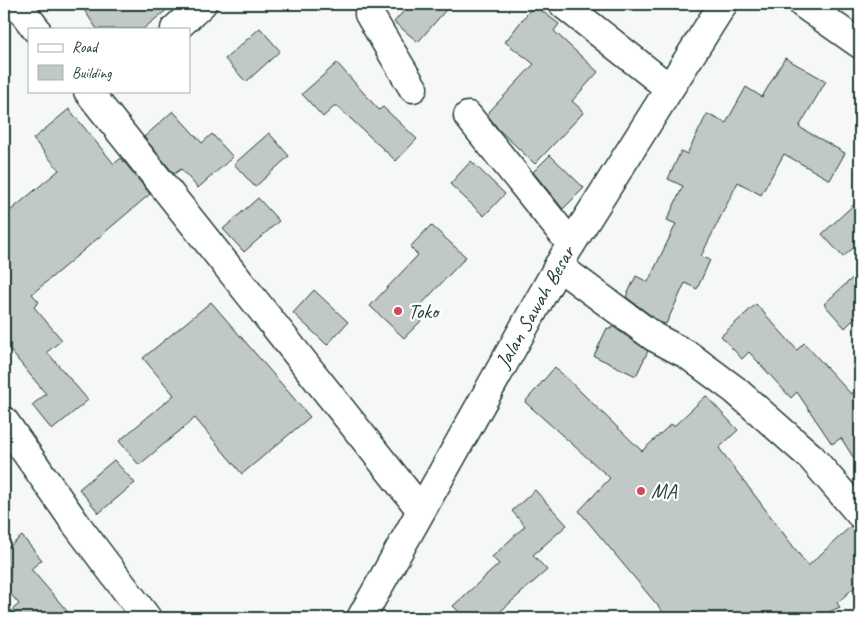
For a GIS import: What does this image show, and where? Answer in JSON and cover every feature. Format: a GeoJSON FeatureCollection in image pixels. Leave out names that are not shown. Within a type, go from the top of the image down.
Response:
{"type":"FeatureCollection","features":[{"type":"Feature","properties":{"kind":"street"},"geometry":{"type":"LineString","coordinates":[[17,4],[35,28]]}},
{"type":"Feature","properties":{"kind":"street"},"geometry":{"type":"LineString","coordinates":[[176,28],[202,4]]}},
{"type":"Feature","properties":{"kind":"street"},"geometry":{"type":"LineString","coordinates":[[563,4],[670,88]]}},
{"type":"Feature","properties":{"kind":"street","name":"Jalan Sawah Besar"},"geometry":{"type":"LineString","coordinates":[[361,618],[565,255],[723,4]]}},
{"type":"Feature","properties":{"kind":"street"},"geometry":{"type":"LineString","coordinates":[[803,4],[860,44]]}},
{"type":"Feature","properties":{"kind":"street"},"geometry":{"type":"LineString","coordinates":[[370,7],[413,88]]}},
{"type":"Feature","properties":{"kind":"street"},"geometry":{"type":"LineString","coordinates":[[94,93],[422,510]]}},
{"type":"Feature","properties":{"kind":"street"},"geometry":{"type":"LineString","coordinates":[[468,116],[565,255],[654,338],[688,355],[735,390],[811,457],[860,514]]}},
{"type":"Feature","properties":{"kind":"street"},"geometry":{"type":"LineString","coordinates":[[4,421],[76,524],[147,618]]}},
{"type":"Feature","properties":{"kind":"building"},"geometry":{"type":"Polygon","coordinates":[[[80,4],[174,4],[144,28],[96,28],[80,4]]]}},
{"type":"Feature","properties":{"kind":"building"},"geometry":{"type":"Polygon","coordinates":[[[410,4],[451,4],[418,42],[394,22],[410,4]]]}},
{"type":"Feature","properties":{"kind":"building"},"geometry":{"type":"Polygon","coordinates":[[[534,5],[559,24],[554,31],[598,72],[572,101],[584,112],[535,164],[499,130],[487,114],[534,64],[505,42],[534,5]]]}},
{"type":"Feature","properties":{"kind":"building"},"geometry":{"type":"Polygon","coordinates":[[[260,28],[280,51],[246,82],[225,59],[260,28]]]}},
{"type":"Feature","properties":{"kind":"building"},"geometry":{"type":"Polygon","coordinates":[[[785,58],[826,81],[799,127],[845,153],[830,180],[784,154],[761,195],[738,182],[701,256],[710,260],[697,289],[685,283],[666,324],[661,323],[626,297],[636,276],[648,282],[676,224],[667,220],[683,186],[668,179],[681,151],[687,154],[707,114],[726,123],[746,87],[762,97],[785,58]]]}},
{"type":"Feature","properties":{"kind":"building"},"geometry":{"type":"Polygon","coordinates":[[[337,63],[379,110],[383,107],[417,139],[396,161],[336,105],[323,117],[302,94],[337,63]]]}},
{"type":"Feature","properties":{"kind":"building"},"geometry":{"type":"Polygon","coordinates":[[[69,109],[114,164],[121,158],[150,194],[32,294],[39,302],[34,307],[62,340],[47,352],[88,400],[52,430],[32,405],[46,394],[4,343],[4,216],[59,170],[33,139],[69,109]]]}},
{"type":"Feature","properties":{"kind":"building"},"geometry":{"type":"Polygon","coordinates":[[[173,111],[202,143],[212,134],[233,157],[198,188],[181,169],[174,174],[144,137],[173,111]]]}},
{"type":"Feature","properties":{"kind":"building"},"geometry":{"type":"Polygon","coordinates":[[[269,133],[289,156],[255,187],[234,164],[269,133]]]}},
{"type":"Feature","properties":{"kind":"building"},"geometry":{"type":"Polygon","coordinates":[[[550,155],[584,188],[563,209],[533,172],[550,155]]]}},
{"type":"Feature","properties":{"kind":"building"},"geometry":{"type":"Polygon","coordinates":[[[471,161],[505,194],[484,216],[450,184],[471,161]]]}},
{"type":"Feature","properties":{"kind":"building"},"geometry":{"type":"Polygon","coordinates":[[[258,198],[279,221],[244,252],[223,229],[258,198]]]}},
{"type":"Feature","properties":{"kind":"building"},"geometry":{"type":"Polygon","coordinates":[[[860,199],[860,242],[843,257],[822,234],[860,199]]]}},
{"type":"Feature","properties":{"kind":"building"},"geometry":{"type":"Polygon","coordinates":[[[431,225],[466,257],[418,308],[426,316],[404,338],[370,306],[418,255],[410,247],[431,225]]]}},
{"type":"Feature","properties":{"kind":"building"},"geometry":{"type":"Polygon","coordinates":[[[860,271],[860,313],[845,328],[824,304],[860,271]]]}},
{"type":"Feature","properties":{"kind":"building"},"geometry":{"type":"Polygon","coordinates":[[[314,290],[348,322],[327,345],[293,313],[314,290]]]}},
{"type":"Feature","properties":{"kind":"building"},"geometry":{"type":"Polygon","coordinates":[[[211,302],[310,417],[242,474],[195,418],[139,465],[119,441],[174,395],[143,358],[211,302]]]}},
{"type":"Feature","properties":{"kind":"building"},"geometry":{"type":"Polygon","coordinates":[[[756,304],[797,350],[804,343],[851,394],[860,388],[860,468],[841,438],[832,444],[797,392],[791,398],[749,352],[742,359],[721,336],[756,304]]]}},
{"type":"Feature","properties":{"kind":"building"},"geometry":{"type":"Polygon","coordinates":[[[612,326],[648,351],[636,376],[594,356],[607,328],[611,329],[612,326]]]}},
{"type":"Feature","properties":{"kind":"building","name":"MA"},"geometry":{"type":"Polygon","coordinates":[[[555,367],[642,451],[671,424],[674,426],[706,396],[738,430],[719,448],[808,566],[851,526],[855,529],[860,529],[860,582],[837,603],[840,607],[816,618],[668,618],[579,511],[610,478],[525,402],[555,367]]]}},
{"type":"Feature","properties":{"kind":"building"},"geometry":{"type":"Polygon","coordinates":[[[114,460],[135,483],[99,513],[79,489],[114,460]]]}},
{"type":"Feature","properties":{"kind":"building"},"geometry":{"type":"Polygon","coordinates":[[[535,490],[567,525],[533,555],[547,570],[493,618],[465,618],[453,606],[499,564],[492,557],[525,526],[512,511],[535,490]]]}},
{"type":"Feature","properties":{"kind":"building"},"geometry":{"type":"Polygon","coordinates":[[[22,536],[42,560],[31,569],[73,618],[4,618],[19,604],[4,586],[4,551],[22,536]]]}},
{"type":"Feature","properties":{"kind":"place","name":"Toko"},"geometry":{"type":"Point","coordinates":[398,311]}},
{"type":"Feature","properties":{"kind":"place","name":"MA"},"geometry":{"type":"Point","coordinates":[641,491]}}]}
